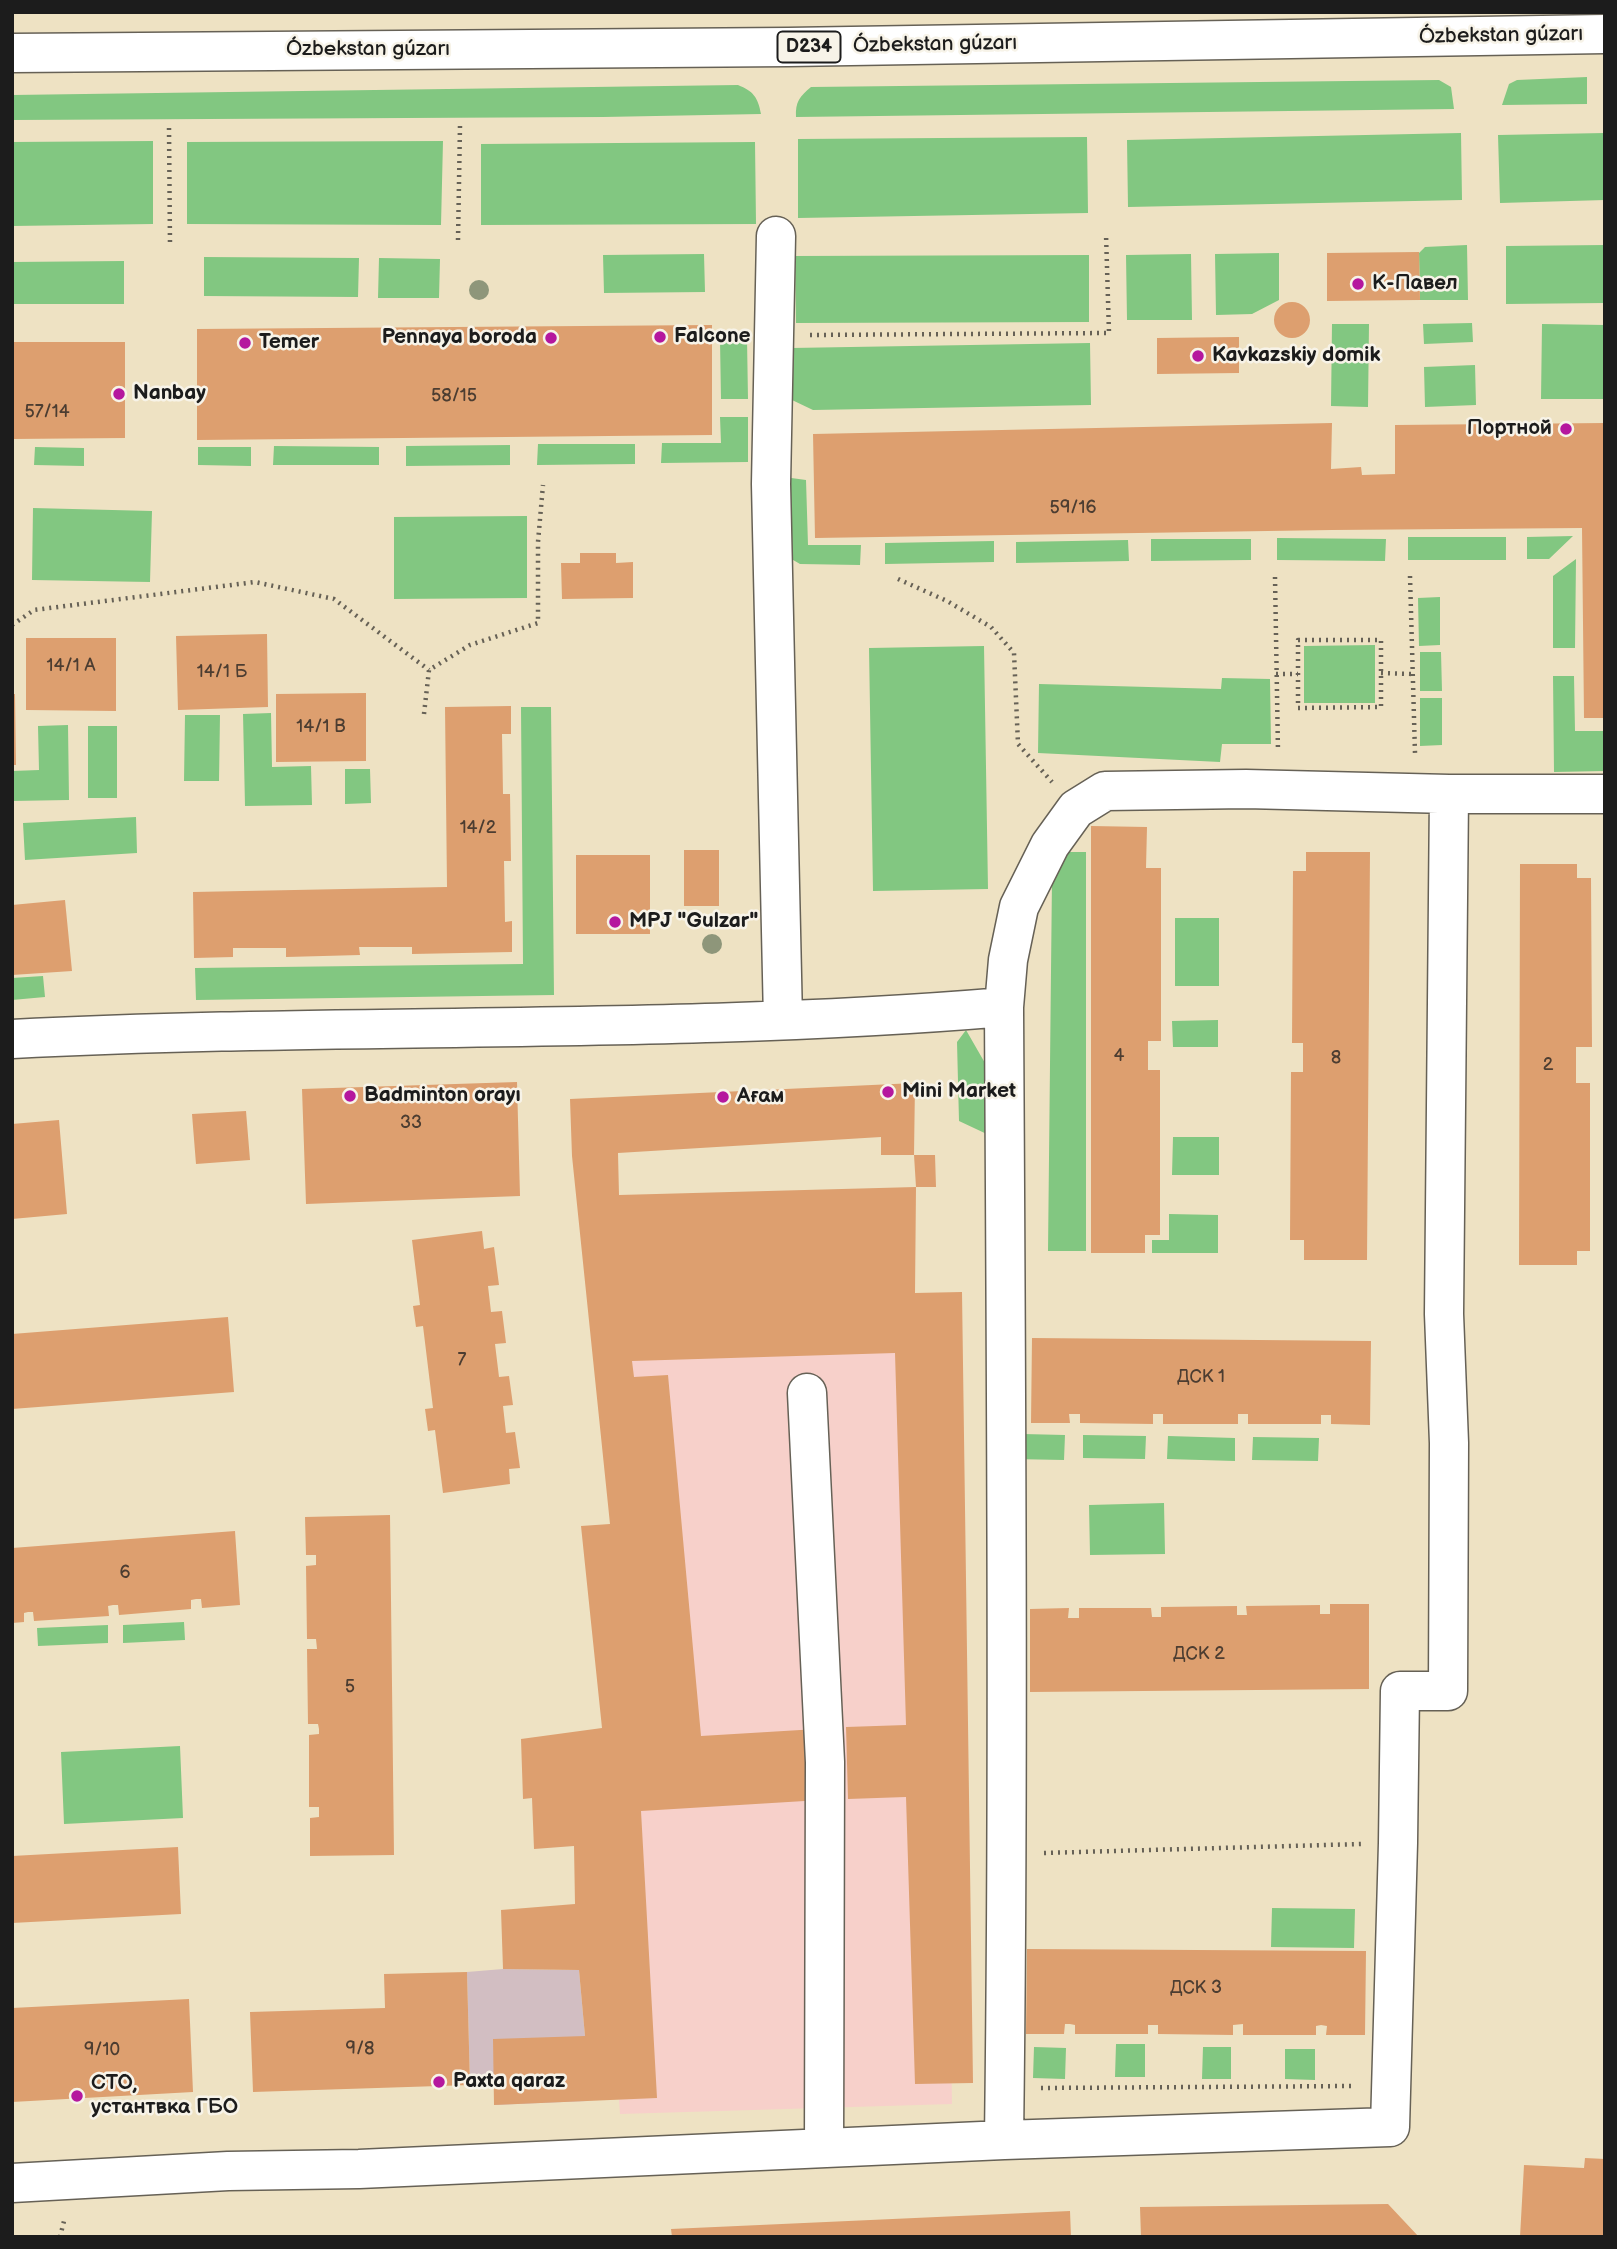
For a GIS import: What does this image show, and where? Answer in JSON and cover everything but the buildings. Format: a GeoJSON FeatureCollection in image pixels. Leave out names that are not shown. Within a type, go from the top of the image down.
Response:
{"type":"FeatureCollection","features":[{"type":"Feature","properties":{"kind":"street","name":"Ózbekstan gúzarı"},"geometry":{"type":"LineString","coordinates":[[12,52],[788,47],[1605,34]]}},
{"type":"Feature","properties":{"kind":"street"},"geometry":{"type":"LineString","coordinates":[[776,236],[771,484],[783,1020]]}},
{"type":"Feature","properties":{"kind":"street"},"geometry":{"type":"LineString","coordinates":[[1004,2140],[1007,1591],[1004,1472],[1004,1007],[1008,960],[1019,907],[1050,845],[1076,809],[1105,791],[1246,789],[1449,794],[1605,794]]}},
{"type":"Feature","properties":{"kind":"street"},"geometry":{"type":"LineString","coordinates":[[12,2182],[1004,2140],[1390,2127],[1400,1690],[1448,1691],[1449,1443],[1444,1314],[1449,794]]}},
{"type":"Feature","properties":{"kind":"street"},"geometry":{"type":"LineString","coordinates":[[12,1039],[154,1032],[611,1026],[783,1020],[1004,1007]]}},
{"type":"Feature","properties":{"kind":"street"},"geometry":{"type":"LineString","coordinates":[[807,1393],[825,1762],[824,2148]]}},
{"type":"Feature","properties":{"kind":"path"},"geometry":{"type":"LineString","coordinates":[[458,240],[460,126]]}},
{"type":"Feature","properties":{"kind":"path"},"geometry":{"type":"LineString","coordinates":[[169,128],[170,245]]}},
{"type":"Feature","properties":{"kind":"path"},"geometry":{"type":"LineString","coordinates":[[774,336],[1109,333],[1107,234]]}},
{"type":"Feature","properties":{"kind":"path"},"geometry":{"type":"LineString","coordinates":[[429,670],[470,645],[538,624],[538,542],[543,485]]}},
{"type":"Feature","properties":{"kind":"path"},"geometry":{"type":"LineString","coordinates":[[1410,576],[1415,753]]}},
{"type":"Feature","properties":{"kind":"path"},"geometry":{"type":"LineString","coordinates":[[1275,577],[1278,753]]}},
{"type":"Feature","properties":{"kind":"path"},"geometry":{"type":"LineString","coordinates":[[898,579],[947,601],[991,627],[1014,653],[1018,744],[1076,809]]}},
{"type":"Feature","properties":{"kind":"path"},"geometry":{"type":"LineString","coordinates":[[12,625],[34,610],[255,582],[334,600],[429,670]]}},
{"type":"Feature","properties":{"kind":"path"},"geometry":{"type":"LineString","coordinates":[[1298,640],[1381,640],[1381,673],[1381,707],[1298,708],[1298,640]]}},
{"type":"Feature","properties":{"kind":"path"},"geometry":{"type":"LineString","coordinates":[[424,714],[429,670]]}},
{"type":"Feature","properties":{"kind":"path"},"geometry":{"type":"LineString","coordinates":[[1381,673],[1413,674]]}},
{"type":"Feature","properties":{"kind":"path"},"geometry":{"type":"LineString","coordinates":[[1276,674],[1298,674]]}},
{"type":"Feature","properties":{"kind":"path"},"geometry":{"type":"LineString","coordinates":[[1005,1854],[1398,1843]]}},
{"type":"Feature","properties":{"kind":"path"},"geometry":{"type":"LineString","coordinates":[[1005,2088],[1391,2086]]}},
{"type":"Feature","properties":{"kind":"path"},"geometry":{"type":"LineString","coordinates":[[60,2237],[66,2209]]}},
{"type":"Feature","properties":{"kind":"shaded area"},"geometry":{"type":"Polygon","coordinates":[[[941,1312],[952,2104],[620,2114],[594,1763],[659,1750],[616,1318],[941,1312]]]}},
{"type":"Feature","properties":{"kind":"shaded area"},"geometry":{"type":"Polygon","coordinates":[[[503,1969],[579,1970],[587,2101],[494,2105],[494,2087],[470,2085],[467,1972],[503,1969]]]}},
{"type":"Feature","properties":{"kind":"green space"},"geometry":{"type":"Polygon","coordinates":[[[1587,77],[1587,104],[1502,105],[1509,84],[1517,80],[1587,77]]]}},
{"type":"Feature","properties":{"kind":"green space"},"geometry":{"type":"Polygon","coordinates":[[[1439,80],[1451,87],[1454,109],[796,117],[799,100],[811,87],[1439,80]]]}},
{"type":"Feature","properties":{"kind":"green space"},"geometry":{"type":"Polygon","coordinates":[[[738,85],[754,95],[761,114],[12,120],[12,95],[738,85]]]}},
{"type":"Feature","properties":{"kind":"green space"},"geometry":{"type":"Polygon","coordinates":[[[1461,133],[1462,200],[1128,207],[1127,140],[1461,133]]]}},
{"type":"Feature","properties":{"kind":"green space"},"geometry":{"type":"Polygon","coordinates":[[[1605,133],[1605,200],[1500,203],[1498,135],[1605,133]]]}},
{"type":"Feature","properties":{"kind":"green space"},"geometry":{"type":"Polygon","coordinates":[[[1087,137],[1088,213],[798,218],[798,139],[1087,137]]]}},
{"type":"Feature","properties":{"kind":"green space"},"geometry":{"type":"Polygon","coordinates":[[[153,141],[153,224],[12,226],[12,142],[153,141]]]}},
{"type":"Feature","properties":{"kind":"green space"},"geometry":{"type":"Polygon","coordinates":[[[443,141],[441,225],[187,224],[187,142],[443,141]]]}},
{"type":"Feature","properties":{"kind":"green space"},"geometry":{"type":"Polygon","coordinates":[[[755,142],[756,224],[481,225],[481,144],[755,142]]]}},
{"type":"Feature","properties":{"kind":"green space"},"geometry":{"type":"Polygon","coordinates":[[[1467,245],[1468,300],[1420,300],[1419,253],[1425,247],[1467,245]]]}},
{"type":"Feature","properties":{"kind":"green space"},"geometry":{"type":"Polygon","coordinates":[[[1605,245],[1605,303],[1506,304],[1506,246],[1605,245]]]}},
{"type":"Feature","properties":{"kind":"green space"},"geometry":{"type":"Polygon","coordinates":[[[1279,253],[1279,300],[1252,314],[1216,315],[1215,254],[1279,253]]]}},
{"type":"Feature","properties":{"kind":"green space"},"geometry":{"type":"Polygon","coordinates":[[[704,254],[705,292],[604,293],[603,255],[704,254]]]}},
{"type":"Feature","properties":{"kind":"green space"},"geometry":{"type":"Polygon","coordinates":[[[1191,254],[1192,320],[1127,320],[1126,255],[1191,254]]]}},
{"type":"Feature","properties":{"kind":"green space"},"geometry":{"type":"Polygon","coordinates":[[[1089,255],[1089,322],[796,323],[795,256],[1089,255]]]}},
{"type":"Feature","properties":{"kind":"green space"},"geometry":{"type":"Polygon","coordinates":[[[204,257],[359,258],[358,297],[204,296],[204,257]]]}},
{"type":"Feature","properties":{"kind":"green space"},"geometry":{"type":"Polygon","coordinates":[[[379,258],[440,259],[439,298],[378,298],[379,258]]]}},
{"type":"Feature","properties":{"kind":"green space"},"geometry":{"type":"Polygon","coordinates":[[[124,261],[124,304],[12,304],[12,262],[124,261]]]}},
{"type":"Feature","properties":{"kind":"green space"},"geometry":{"type":"Polygon","coordinates":[[[1472,323],[1473,342],[1424,344],[1423,324],[1472,323]]]}},
{"type":"Feature","properties":{"kind":"green space"},"geometry":{"type":"Polygon","coordinates":[[[1332,324],[1369,324],[1368,407],[1331,406],[1332,324]]]}},
{"type":"Feature","properties":{"kind":"green space"},"geometry":{"type":"Polygon","coordinates":[[[1542,324],[1605,325],[1605,399],[1541,399],[1542,324]]]}},
{"type":"Feature","properties":{"kind":"green space"},"geometry":{"type":"Polygon","coordinates":[[[747,339],[748,399],[721,399],[720,340],[747,339]]]}},
{"type":"Feature","properties":{"kind":"green space"},"geometry":{"type":"Polygon","coordinates":[[[1090,343],[1091,405],[813,410],[792,400],[791,348],[1090,343]]]}},
{"type":"Feature","properties":{"kind":"green space"},"geometry":{"type":"Polygon","coordinates":[[[1475,365],[1476,405],[1425,407],[1424,367],[1475,365]]]}},
{"type":"Feature","properties":{"kind":"green space"},"geometry":{"type":"Polygon","coordinates":[[[720,417],[748,417],[748,462],[661,463],[662,443],[721,443],[720,417]]]}},
{"type":"Feature","properties":{"kind":"green space"},"geometry":{"type":"Polygon","coordinates":[[[538,444],[635,444],[635,464],[537,465],[538,444]]]}},
{"type":"Feature","properties":{"kind":"green space"},"geometry":{"type":"Polygon","coordinates":[[[510,445],[510,465],[406,466],[406,446],[510,445]]]}},
{"type":"Feature","properties":{"kind":"green space"},"geometry":{"type":"Polygon","coordinates":[[[274,446],[379,447],[379,465],[273,465],[274,446]]]}},
{"type":"Feature","properties":{"kind":"green space"},"geometry":{"type":"Polygon","coordinates":[[[35,447],[84,448],[84,466],[34,465],[35,447]]]}},
{"type":"Feature","properties":{"kind":"green space"},"geometry":{"type":"Polygon","coordinates":[[[198,447],[251,447],[251,466],[198,465],[198,447]]]}},
{"type":"Feature","properties":{"kind":"green space"},"geometry":{"type":"Polygon","coordinates":[[[784,477],[806,480],[808,545],[861,545],[860,565],[800,564],[788,557],[784,477]]]}},
{"type":"Feature","properties":{"kind":"green space"},"geometry":{"type":"Polygon","coordinates":[[[33,508],[152,511],[150,582],[32,580],[33,508]]]}},
{"type":"Feature","properties":{"kind":"green space"},"geometry":{"type":"Polygon","coordinates":[[[527,516],[527,598],[394,599],[394,517],[527,516]]]}},
{"type":"Feature","properties":{"kind":"green space"},"geometry":{"type":"Polygon","coordinates":[[[1573,536],[1549,559],[1527,559],[1527,537],[1573,536]]]}},
{"type":"Feature","properties":{"kind":"green space"},"geometry":{"type":"Polygon","coordinates":[[[1408,537],[1506,537],[1506,560],[1408,560],[1408,537]]]}},
{"type":"Feature","properties":{"kind":"green space"},"geometry":{"type":"Polygon","coordinates":[[[1277,538],[1386,539],[1385,561],[1277,560],[1277,538]]]}},
{"type":"Feature","properties":{"kind":"green space"},"geometry":{"type":"Polygon","coordinates":[[[1151,539],[1251,539],[1251,560],[1151,561],[1151,539]]]}},
{"type":"Feature","properties":{"kind":"green space"},"geometry":{"type":"Polygon","coordinates":[[[1128,540],[1129,561],[1016,563],[1016,542],[1128,540]]]}},
{"type":"Feature","properties":{"kind":"green space"},"geometry":{"type":"Polygon","coordinates":[[[994,541],[994,562],[885,564],[885,543],[994,541]]]}},
{"type":"Feature","properties":{"kind":"green space"},"geometry":{"type":"Polygon","coordinates":[[[1576,559],[1575,648],[1553,648],[1553,576],[1576,559]]]}},
{"type":"Feature","properties":{"kind":"green space"},"geometry":{"type":"Polygon","coordinates":[[[1440,597],[1440,645],[1419,646],[1418,598],[1440,597]]]}},
{"type":"Feature","properties":{"kind":"green space"},"geometry":{"type":"Polygon","coordinates":[[[1375,645],[1375,703],[1304,703],[1304,646],[1375,645]]]}},
{"type":"Feature","properties":{"kind":"green space"},"geometry":{"type":"Polygon","coordinates":[[[984,646],[988,889],[873,891],[869,648],[984,646]]]}},
{"type":"Feature","properties":{"kind":"green space"},"geometry":{"type":"Polygon","coordinates":[[[1420,652],[1441,652],[1442,691],[1420,691],[1420,652]]]}},
{"type":"Feature","properties":{"kind":"green space"},"geometry":{"type":"Polygon","coordinates":[[[1553,676],[1574,676],[1575,731],[1605,731],[1605,771],[1554,772],[1553,676]]]}},
{"type":"Feature","properties":{"kind":"green space"},"geometry":{"type":"Polygon","coordinates":[[[1222,678],[1270,679],[1271,744],[1222,744],[1220,762],[1038,753],[1039,684],[1221,689],[1222,678]]]}},
{"type":"Feature","properties":{"kind":"green space"},"geometry":{"type":"Polygon","coordinates":[[[1420,698],[1442,698],[1442,745],[1420,746],[1420,698]]]}},
{"type":"Feature","properties":{"kind":"green space"},"geometry":{"type":"Polygon","coordinates":[[[521,707],[551,707],[554,995],[196,1000],[195,968],[523,964],[521,707]]]}},
{"type":"Feature","properties":{"kind":"green space"},"geometry":{"type":"Polygon","coordinates":[[[271,713],[272,767],[311,766],[312,805],[245,806],[243,714],[271,713]]]}},
{"type":"Feature","properties":{"kind":"green space"},"geometry":{"type":"Polygon","coordinates":[[[185,715],[220,715],[219,781],[184,781],[185,715]]]}},
{"type":"Feature","properties":{"kind":"green space"},"geometry":{"type":"Polygon","coordinates":[[[68,725],[69,800],[12,801],[12,771],[39,770],[38,726],[68,725]]]}},
{"type":"Feature","properties":{"kind":"green space"},"geometry":{"type":"Polygon","coordinates":[[[88,726],[117,726],[117,798],[88,798],[88,726]]]}},
{"type":"Feature","properties":{"kind":"green space"},"geometry":{"type":"Polygon","coordinates":[[[345,769],[370,769],[371,803],[345,804],[345,769]]]}},
{"type":"Feature","properties":{"kind":"green space"},"geometry":{"type":"Polygon","coordinates":[[[136,817],[137,853],[25,860],[23,823],[136,817]]]}},
{"type":"Feature","properties":{"kind":"green space"},"geometry":{"type":"Polygon","coordinates":[[[1067,852],[1086,852],[1086,1251],[1048,1251],[1052,878],[1067,852]]]}},
{"type":"Feature","properties":{"kind":"green space"},"geometry":{"type":"Polygon","coordinates":[[[1175,918],[1219,918],[1219,986],[1175,986],[1175,918]]]}},
{"type":"Feature","properties":{"kind":"green space"},"geometry":{"type":"Polygon","coordinates":[[[43,976],[45,997],[12,1000],[12,978],[43,976]]]}},
{"type":"Feature","properties":{"kind":"green space"},"geometry":{"type":"Polygon","coordinates":[[[1218,1020],[1218,1047],[1173,1047],[1172,1021],[1218,1020]]]}},
{"type":"Feature","properties":{"kind":"green space"},"geometry":{"type":"Polygon","coordinates":[[[966,1030],[989,1070],[991,1136],[959,1121],[957,1042],[966,1030]]]}},
{"type":"Feature","properties":{"kind":"green space"},"geometry":{"type":"Polygon","coordinates":[[[1173,1137],[1219,1137],[1219,1175],[1172,1175],[1173,1137]]]}},
{"type":"Feature","properties":{"kind":"green space"},"geometry":{"type":"Polygon","coordinates":[[[1169,1214],[1218,1215],[1218,1253],[1152,1253],[1152,1240],[1169,1240],[1169,1214]]]}},
{"type":"Feature","properties":{"kind":"green space"},"geometry":{"type":"Polygon","coordinates":[[[1023,1434],[1065,1435],[1064,1460],[1012,1459],[1023,1434]]]}},
{"type":"Feature","properties":{"kind":"green space"},"geometry":{"type":"Polygon","coordinates":[[[1083,1435],[1146,1436],[1145,1459],[1083,1458],[1083,1435]]]}},
{"type":"Feature","properties":{"kind":"green space"},"geometry":{"type":"Polygon","coordinates":[[[1168,1436],[1235,1438],[1235,1461],[1167,1459],[1168,1436]]]}},
{"type":"Feature","properties":{"kind":"green space"},"geometry":{"type":"Polygon","coordinates":[[[1253,1437],[1319,1438],[1318,1461],[1252,1460],[1253,1437]]]}},
{"type":"Feature","properties":{"kind":"green space"},"geometry":{"type":"Polygon","coordinates":[[[1164,1503],[1165,1554],[1090,1555],[1089,1505],[1164,1503]]]}},
{"type":"Feature","properties":{"kind":"green space"},"geometry":{"type":"Polygon","coordinates":[[[184,1622],[185,1640],[123,1643],[123,1625],[184,1622]]]}},
{"type":"Feature","properties":{"kind":"green space"},"geometry":{"type":"Polygon","coordinates":[[[108,1625],[108,1643],[38,1646],[37,1628],[108,1625]]]}},
{"type":"Feature","properties":{"kind":"green space"},"geometry":{"type":"Polygon","coordinates":[[[180,1746],[183,1818],[64,1824],[61,1752],[180,1746]]]}},
{"type":"Feature","properties":{"kind":"green space"},"geometry":{"type":"Polygon","coordinates":[[[1272,1908],[1355,1909],[1354,1948],[1271,1947],[1272,1908]]]}},
{"type":"Feature","properties":{"kind":"green space"},"geometry":{"type":"Polygon","coordinates":[[[1116,2044],[1145,2044],[1145,2077],[1115,2077],[1116,2044]]]}},
{"type":"Feature","properties":{"kind":"green space"},"geometry":{"type":"Polygon","coordinates":[[[1034,2047],[1066,2048],[1065,2079],[1033,2078],[1034,2047]]]}},
{"type":"Feature","properties":{"kind":"green space"},"geometry":{"type":"Polygon","coordinates":[[[1203,2047],[1231,2047],[1231,2079],[1202,2079],[1203,2047]]]}},
{"type":"Feature","properties":{"kind":"green space"},"geometry":{"type":"Polygon","coordinates":[[[1285,2049],[1315,2049],[1315,2080],[1285,2079],[1285,2049]]]}},
{"type":"Feature","properties":{"kind":"place","name":"К-Павел"},"geometry":{"type":"Point","coordinates":[1358,284]}},
{"type":"Feature","properties":{"kind":"place","name":"Falcone"},"geometry":{"type":"Point","coordinates":[660,337]}},
{"type":"Feature","properties":{"kind":"place","name":"Pennaya boroda"},"geometry":{"type":"Point","coordinates":[551,338]}},
{"type":"Feature","properties":{"kind":"place","name":"Temer"},"geometry":{"type":"Point","coordinates":[245,343]}},
{"type":"Feature","properties":{"kind":"place","name":"Kavkazskiy domik"},"geometry":{"type":"Point","coordinates":[1198,356]}},
{"type":"Feature","properties":{"kind":"place","name":"Nanbay"},"geometry":{"type":"Point","coordinates":[119,394]}},
{"type":"Feature","properties":{"kind":"place","name":"Портной"},"geometry":{"type":"Point","coordinates":[1566,429]}},
{"type":"Feature","properties":{"kind":"place","name":"MPJ \"Gulzar\""},"geometry":{"type":"Point","coordinates":[615,922]}},
{"type":"Feature","properties":{"kind":"place","name":"Mini Market"},"geometry":{"type":"Point","coordinates":[888,1092]}},
{"type":"Feature","properties":{"kind":"place","name":"Badminton orayı"},"geometry":{"type":"Point","coordinates":[350,1096]}},
{"type":"Feature","properties":{"kind":"place","name":"Ағам"},"geometry":{"type":"Point","coordinates":[723,1097]}},
{"type":"Feature","properties":{"kind":"place","name":"Paxta qaraz"},"geometry":{"type":"Point","coordinates":[439,2082]}},
{"type":"Feature","properties":{"kind":"place","name":"СТО, устантвка ГБО"},"geometry":{"type":"Point","coordinates":[77,2096]}}]}
